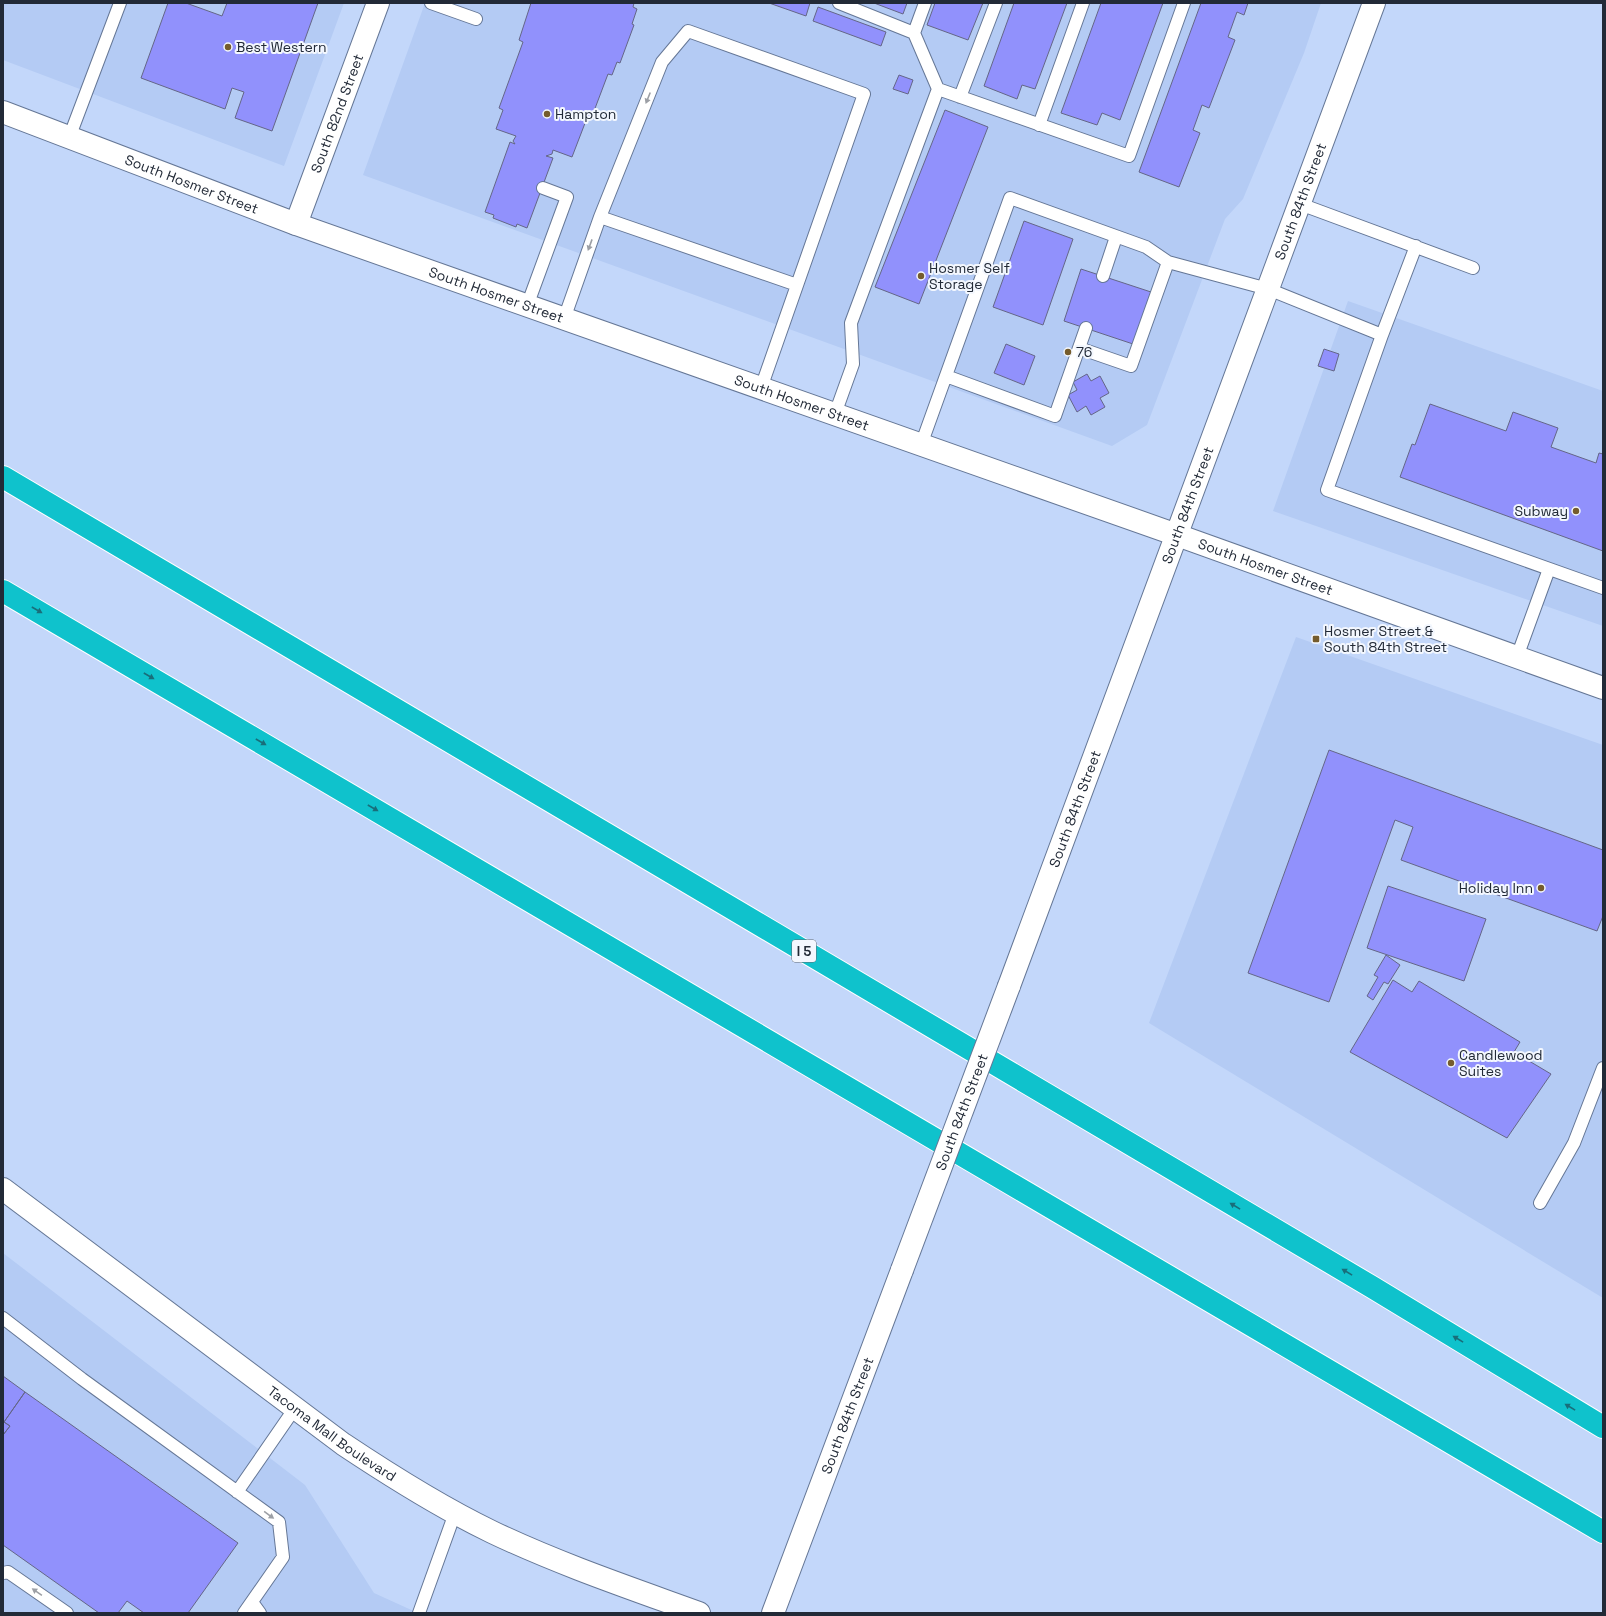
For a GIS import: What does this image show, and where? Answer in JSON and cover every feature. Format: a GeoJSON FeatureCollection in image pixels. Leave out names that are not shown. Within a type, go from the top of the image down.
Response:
{"type":"FeatureCollection","features":[{"type":"Feature","properties":{"kind":"highway","name":"I 5"},"geometry":{"type":"LineString","coordinates":[[3,477],[1372,1287],[1603,1427]]}},
{"type":"Feature","properties":{"kind":"highway"},"geometry":{"type":"LineString","coordinates":[[3,591],[1603,1532]]}},
{"type":"Feature","properties":{"kind":"main road","name":"South 82nd Street"},"geometry":{"type":"LineString","coordinates":[[296,224],[378,3]]}},
{"type":"Feature","properties":{"kind":"main road","name":"South 84th Street"},"geometry":{"type":"LineString","coordinates":[[772,1613],[1009,986],[1374,3]]}},
{"type":"Feature","properties":{"kind":"main road","name":"South Hosmer Street"},"geometry":{"type":"LineString","coordinates":[[3,112],[296,224],[1177,535],[1603,688]]}},
{"type":"Feature","properties":{"kind":"main road","name":"Tacoma Mall Boulevard"},"geometry":{"type":"LineString","coordinates":[[3,1189],[343,1444],[391,1476],[455,1513],[544,1556],[699,1613]]}},
{"type":"Feature","properties":{"kind":"lane"},"geometry":{"type":"LineString","coordinates":[[69,138],[120,3]]}},
{"type":"Feature","properties":{"kind":"lane"},"geometry":{"type":"LineString","coordinates":[[431,3],[476,19]]}},
{"type":"Feature","properties":{"kind":"lane"},"geometry":{"type":"LineString","coordinates":[[835,414],[853,364],[851,323],[938,89],[914,33],[839,3]]}},
{"type":"Feature","properties":{"kind":"lane"},"geometry":{"type":"LineString","coordinates":[[914,33],[926,3]]}},
{"type":"Feature","properties":{"kind":"lane"},"geometry":{"type":"LineString","coordinates":[[960,97],[996,3]]}},
{"type":"Feature","properties":{"kind":"lane"},"geometry":{"type":"LineString","coordinates":[[1039,125],[1083,3]]}},
{"type":"Feature","properties":{"kind":"lane"},"geometry":{"type":"LineString","coordinates":[[938,89],[1128,156],[1184,3]]}},
{"type":"Feature","properties":{"kind":"lane"},"geometry":{"type":"LineString","coordinates":[[564,318],[600,217],[662,62],[688,32],[864,94],[761,388]]}},
{"type":"Feature","properties":{"kind":"lane"},"geometry":{"type":"LineString","coordinates":[[528,306],[567,197],[543,188]]}},
{"type":"Feature","properties":{"kind":"lane"},"geometry":{"type":"LineString","coordinates":[[921,445],[1010,198],[1146,247],[1168,262],[1268,289],[1382,335]]}},
{"type":"Feature","properties":{"kind":"lane"},"geometry":{"type":"LineString","coordinates":[[1300,204],[1473,268]]}},
{"type":"Feature","properties":{"kind":"lane"},"geometry":{"type":"LineString","coordinates":[[600,217],[797,285]]}},
{"type":"Feature","properties":{"kind":"lane"},"geometry":{"type":"LineString","coordinates":[[1103,276],[1116,237]]}},
{"type":"Feature","properties":{"kind":"lane"},"geometry":{"type":"LineString","coordinates":[[1416,246],[1382,335],[1327,490],[1603,588]]}},
{"type":"Feature","properties":{"kind":"lane"},"geometry":{"type":"LineString","coordinates":[[1078,348],[1131,366],[1168,262]]}},
{"type":"Feature","properties":{"kind":"lane"},"geometry":{"type":"LineString","coordinates":[[946,376],[1055,416],[1086,328]]}},
{"type":"Feature","properties":{"kind":"lane"},"geometry":{"type":"LineString","coordinates":[[1517,657],[1549,569]]}},
{"type":"Feature","properties":{"kind":"lane"},"geometry":{"type":"LineString","coordinates":[[1540,1203],[1574,1142],[1603,1068]]}},
{"type":"Feature","properties":{"kind":"lane"},"geometry":{"type":"LineString","coordinates":[[3,1318],[82,1379],[279,1522],[283,1557],[244,1613]]}},
{"type":"Feature","properties":{"kind":"lane"},"geometry":{"type":"LineString","coordinates":[[237,1492],[295,1408]]}},
{"type":"Feature","properties":{"kind":"lane"},"geometry":{"type":"LineString","coordinates":[[419,1613],[455,1513]]}},
{"type":"Feature","properties":{"kind":"lane"},"geometry":{"type":"LineString","coordinates":[[5,1572],[67,1613]]}},
{"type":"Feature","properties":{"kind":"lane"},"geometry":{"type":"LineString","coordinates":[[252,1602],[260,1613]]}},
{"type":"Feature","properties":{"kind":"shaded area"},"geometry":{"type":"Polygon","coordinates":[[[3,3],[344,3],[284,166],[3,60],[3,3]]]}},
{"type":"Feature","properties":{"kind":"shaded area"},"geometry":{"type":"Polygon","coordinates":[[[425,3],[1321,3],[1304,53],[1243,199],[1225,219],[1147,425],[1112,446],[363,175],[425,3]]]}},
{"type":"Feature","properties":{"kind":"shaded area"},"geometry":{"type":"Polygon","coordinates":[[[1348,301],[1603,391],[1603,626],[1273,511],[1348,301]]]}},
{"type":"Feature","properties":{"kind":"shaded area"},"geometry":{"type":"Polygon","coordinates":[[[1296,637],[1603,745],[1603,1298],[1149,1023],[1296,637]]]}},
{"type":"Feature","properties":{"kind":"shaded area"},"geometry":{"type":"Polygon","coordinates":[[[3,1253],[305,1485],[374,1593],[418,1613],[3,1613],[3,1253]]]}},
{"type":"Feature","properties":{"kind":"building","name":"Best Western"},"geometry":{"type":"Polygon","coordinates":[[[168,3],[186,3],[222,16],[227,3],[318,3],[272,131],[235,118],[244,92],[232,88],[225,109],[141,78],[168,3]]]}},
{"type":"Feature","properties":{"kind":"building","name":"Hampton"},"geometry":{"type":"Polygon","coordinates":[[[531,3],[634,3],[633,7],[637,9],[632,24],[634,25],[620,63],[617,62],[612,75],[608,74],[591,119],[587,118],[572,157],[553,150],[552,154],[546,156],[553,158],[527,228],[517,224],[516,227],[493,218],[494,215],[485,212],[510,142],[515,144],[513,141],[516,136],[496,129],[503,110],[499,108],[523,42],[519,40],[531,3]]]}},
{"type":"Feature","properties":{"kind":"building"},"geometry":{"type":"Polygon","coordinates":[[[769,3],[810,3],[806,16],[769,3]]]}},
{"type":"Feature","properties":{"kind":"building"},"geometry":{"type":"Polygon","coordinates":[[[874,3],[907,3],[903,14],[874,3]]]}},
{"type":"Feature","properties":{"kind":"building"},"geometry":{"type":"Polygon","coordinates":[[[935,3],[983,3],[968,40],[927,25],[935,3]]]}},
{"type":"Feature","properties":{"kind":"building"},"geometry":{"type":"Polygon","coordinates":[[[1014,3],[1067,3],[1035,89],[1022,85],[1017,99],[984,86],[1014,3]]]}},
{"type":"Feature","properties":{"kind":"building"},"geometry":{"type":"Polygon","coordinates":[[[1101,3],[1163,3],[1120,120],[1102,113],[1097,125],[1061,113],[1101,3]]]}},
{"type":"Feature","properties":{"kind":"building"},"geometry":{"type":"Polygon","coordinates":[[[1201,3],[1248,3],[1244,15],[1237,12],[1228,37],[1235,40],[1209,108],[1202,105],[1193,130],[1200,133],[1179,187],[1139,172],[1201,3]]]}},
{"type":"Feature","properties":{"kind":"building"},"geometry":{"type":"Polygon","coordinates":[[[818,7],[886,32],[881,46],[813,21],[818,7]]]}},
{"type":"Feature","properties":{"kind":"building"},"geometry":{"type":"Polygon","coordinates":[[[899,75],[913,80],[908,94],[893,89],[899,75]]]}},
{"type":"Feature","properties":{"kind":"building"},"geometry":{"type":"Polygon","coordinates":[[[945,110],[988,127],[919,304],[875,287],[945,110]]]}},
{"type":"Feature","properties":{"kind":"building"},"geometry":{"type":"Polygon","coordinates":[[[1024,221],[1073,239],[1043,325],[993,307],[1024,221]]]}},
{"type":"Feature","properties":{"kind":"building"},"geometry":{"type":"Polygon","coordinates":[[[1081,269],[1151,292],[1133,344],[1064,321],[1081,269]]]}},
{"type":"Feature","properties":{"kind":"building"},"geometry":{"type":"Polygon","coordinates":[[[1006,344],[1035,356],[1024,385],[994,373],[1006,344]]]}},
{"type":"Feature","properties":{"kind":"building"},"geometry":{"type":"Polygon","coordinates":[[[1324,349],[1339,354],[1334,371],[1318,366],[1324,349]]]}},
{"type":"Feature","properties":{"kind":"building"},"geometry":{"type":"Polygon","coordinates":[[[1087,374],[1091,381],[1100,376],[1109,393],[1100,398],[1105,407],[1091,415],[1086,406],[1077,412],[1068,395],[1077,390],[1073,382],[1087,374]]]}},
{"type":"Feature","properties":{"kind":"building"},"geometry":{"type":"Polygon","coordinates":[[[1430,404],[1506,431],[1513,412],[1558,428],[1551,447],[1596,463],[1599,453],[1603,454],[1603,551],[1400,477],[1412,444],[1415,445],[1430,404]]]}},
{"type":"Feature","properties":{"kind":"building","name":"Holiday Inn"},"geometry":{"type":"Polygon","coordinates":[[[1329,750],[1603,850],[1603,916],[1597,931],[1401,860],[1413,827],[1395,820],[1329,1002],[1248,973],[1329,750]]]}},
{"type":"Feature","properties":{"kind":"building"},"geometry":{"type":"Polygon","coordinates":[[[1388,886],[1486,919],[1464,981],[1367,948],[1388,886]]]}},
{"type":"Feature","properties":{"kind":"building"},"geometry":{"type":"Polygon","coordinates":[[[1386,955],[1400,965],[1388,984],[1384,982],[1373,1000],[1367,996],[1378,977],[1374,975],[1386,955]]]}},
{"type":"Feature","properties":{"kind":"building","name":"Candlewood Suites"},"geometry":{"type":"Polygon","coordinates":[[[1393,980],[1412,992],[1419,981],[1520,1042],[1514,1052],[1551,1074],[1507,1138],[1350,1052],[1393,980]]]}},
{"type":"Feature","properties":{"kind":"building"},"geometry":{"type":"Polygon","coordinates":[[[3,1376],[25,1392],[4,1422],[10,1426],[3,1435],[3,1376]]]}},
{"type":"Feature","properties":{"kind":"building"},"geometry":{"type":"Polygon","coordinates":[[[25,1392],[238,1543],[188,1613],[144,1613],[127,1601],[118,1613],[99,1613],[3,1545],[3,1435],[10,1426],[4,1422],[25,1392]]]}},
{"type":"Feature","properties":{"kind":"place","name":"Best Western"},"geometry":{"type":"Point","coordinates":[228,47]}},
{"type":"Feature","properties":{"kind":"place","name":"Hampton"},"geometry":{"type":"Point","coordinates":[547,114]}},
{"type":"Feature","properties":{"kind":"place","name":"Hosmer Self Storage"},"geometry":{"type":"Point","coordinates":[921,276]}},
{"type":"Feature","properties":{"kind":"place","name":"76"},"geometry":{"type":"Point","coordinates":[1068,352]}},
{"type":"Feature","properties":{"kind":"place","name":"Subway"},"geometry":{"type":"Point","coordinates":[1576,511]}},
{"type":"Feature","properties":{"kind":"place","name":"Hosmer Street & South 84th Street"},"geometry":{"type":"Point","coordinates":[1316,639]}},
{"type":"Feature","properties":{"kind":"place","name":"Holiday Inn"},"geometry":{"type":"Point","coordinates":[1541,888]}},
{"type":"Feature","properties":{"kind":"place","name":"Candlewood Suites"},"geometry":{"type":"Point","coordinates":[1451,1063]}}]}
